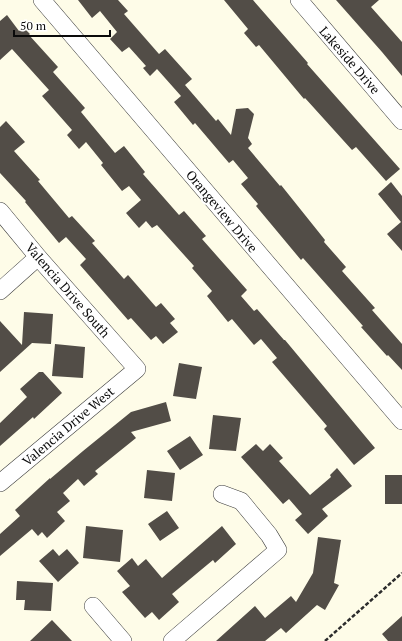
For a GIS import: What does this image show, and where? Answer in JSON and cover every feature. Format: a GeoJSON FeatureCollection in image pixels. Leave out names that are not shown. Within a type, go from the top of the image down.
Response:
{"type":"FeatureCollection","features":[{"type":"Feature","properties":{"kind":"street","name":"Orangeview Drive"},"geometry":{"type":"LineString","coordinates":[[42,0],[402,421]]}},
{"type":"Feature","properties":{"kind":"street","name":"Lakeside Drive"},"geometry":{"type":"LineString","coordinates":[[299,0],[402,121]]}},
{"type":"Feature","properties":{"kind":"street","name":"Valencia Drive South"},"geometry":{"type":"LineString","coordinates":[[0,211],[38,258],[136,369]]}},
{"type":"Feature","properties":{"kind":"street"},"geometry":{"type":"LineString","coordinates":[[0,291],[38,258]]}},
{"type":"Feature","properties":{"kind":"street","name":"Valencia Drive West"},"geometry":{"type":"LineString","coordinates":[[0,483],[136,369]]}},
{"type":"Feature","properties":{"kind":"street"},"geometry":{"type":"LineString","coordinates":[[172,641],[278,550],[269,535],[241,501],[222,494]]}},
{"type":"Feature","properties":{"kind":"street"},"geometry":{"type":"LineString","coordinates":[[93,606],[123,641]]}},
{"type":"Feature","properties":{"kind":"path"},"geometry":{"type":"LineString","coordinates":[[325,641],[402,574]]}},
{"type":"Feature","properties":{"kind":"building"},"geometry":{"type":"Polygon","coordinates":[[[78,0],[118,0],[128,11],[124,14],[159,54],[165,49],[192,79],[185,85],[216,121],[218,119],[231,135],[236,109],[248,108],[254,114],[248,138],[252,144],[248,148],[280,186],[281,185],[325,240],[324,242],[346,267],[342,271],[375,308],[372,310],[402,344],[402,370],[361,327],[363,326],[303,258],[301,260],[256,206],[258,204],[241,184],[248,178],[233,160],[229,163],[195,123],[193,125],[174,102],[181,96],[157,69],[150,76],[143,68],[146,66],[129,47],[122,52],[110,39],[117,32],[100,11],[92,18],[78,0]]]}},
{"type":"Feature","properties":{"kind":"building"},"geometry":{"type":"Polygon","coordinates":[[[224,0],[253,0],[308,63],[307,64],[400,169],[386,181],[356,147],[352,150],[305,98],[304,99],[259,45],[256,47],[244,33],[248,29],[224,0]]]}},
{"type":"Feature","properties":{"kind":"building"},"geometry":{"type":"Polygon","coordinates":[[[336,0],[379,0],[371,7],[402,42],[402,76],[382,52],[336,0]]]}},
{"type":"Feature","properties":{"kind":"building"},"geometry":{"type":"Polygon","coordinates":[[[7,15],[19,31],[23,27],[30,34],[29,35],[58,67],[53,72],[85,108],[81,112],[115,153],[124,146],[145,172],[143,174],[179,215],[184,211],[206,236],[202,239],[247,290],[241,296],[254,311],[257,309],[285,340],[375,448],[354,465],[324,429],[327,426],[272,362],[277,358],[261,339],[254,345],[232,319],[228,322],[207,296],[212,291],[192,268],[194,266],[157,225],[152,228],[146,221],[139,228],[126,213],[141,200],[129,186],[122,191],[101,165],[103,163],[86,142],[79,149],[67,135],[72,130],[42,96],[49,90],[12,49],[0,60],[0,21],[7,15]]]}},
{"type":"Feature","properties":{"kind":"building"},"geometry":{"type":"Polygon","coordinates":[[[6,121],[25,142],[14,151],[40,180],[38,181],[69,218],[72,216],[95,241],[92,243],[124,279],[128,275],[156,307],[161,303],[175,319],[170,323],[178,332],[163,344],[156,336],[151,340],[131,318],[128,320],[80,265],[86,259],[66,237],[59,243],[25,202],[26,201],[0,173],[0,127],[6,121]]]}},
{"type":"Feature","properties":{"kind":"building"},"geometry":{"type":"Polygon","coordinates":[[[391,182],[402,196],[402,251],[387,234],[401,222],[378,194],[391,182]]]}},
{"type":"Feature","properties":{"kind":"building"},"geometry":{"type":"Polygon","coordinates":[[[24,312],[53,314],[51,344],[32,343],[0,372],[0,321],[22,345],[24,312]]]}},
{"type":"Feature","properties":{"kind":"building"},"geometry":{"type":"Polygon","coordinates":[[[55,344],[85,347],[83,378],[52,376],[55,344]]]}},
{"type":"Feature","properties":{"kind":"building"},"geometry":{"type":"Polygon","coordinates":[[[179,363],[202,367],[196,399],[173,396],[179,363]]]}},
{"type":"Feature","properties":{"kind":"building"},"geometry":{"type":"Polygon","coordinates":[[[39,372],[43,372],[62,393],[34,419],[33,417],[0,446],[0,423],[27,397],[20,389],[39,372]]]}},
{"type":"Feature","properties":{"kind":"building"},"geometry":{"type":"Polygon","coordinates":[[[166,402],[171,421],[131,432],[136,438],[95,471],[98,474],[84,486],[78,479],[63,493],[70,501],[57,512],[65,521],[47,538],[42,532],[38,536],[32,529],[0,556],[0,534],[20,516],[15,510],[50,478],[131,412],[166,402]]]}},
{"type":"Feature","properties":{"kind":"building"},"geometry":{"type":"Polygon","coordinates":[[[213,415],[241,418],[236,451],[209,449],[213,415]]]}},
{"type":"Feature","properties":{"kind":"building"},"geometry":{"type":"Polygon","coordinates":[[[190,436],[203,455],[180,470],[167,451],[190,436]]]}},
{"type":"Feature","properties":{"kind":"building"},"geometry":{"type":"Polygon","coordinates":[[[256,444],[263,451],[270,444],[283,458],[279,461],[310,495],[331,477],[330,475],[337,468],[352,486],[322,509],[328,516],[308,534],[295,520],[302,514],[289,499],[283,504],[241,457],[256,444]]]}},
{"type":"Feature","properties":{"kind":"building"},"geometry":{"type":"Polygon","coordinates":[[[147,470],[175,473],[172,501],[144,498],[147,470]]]}},
{"type":"Feature","properties":{"kind":"building"},"geometry":{"type":"Polygon","coordinates":[[[385,475],[402,475],[402,504],[385,504],[385,475]]]}},
{"type":"Feature","properties":{"kind":"building"},"geometry":{"type":"Polygon","coordinates":[[[167,511],[179,528],[160,541],[148,524],[167,511]]]}},
{"type":"Feature","properties":{"kind":"building"},"geometry":{"type":"Polygon","coordinates":[[[86,526],[123,530],[120,562],[83,558],[86,526]]]}},
{"type":"Feature","properties":{"kind":"building"},"geometry":{"type":"Polygon","coordinates":[[[222,526],[236,544],[215,563],[213,560],[172,594],[179,602],[159,620],[152,612],[145,618],[122,592],[130,586],[117,571],[132,558],[138,566],[146,559],[162,578],[222,526]]]}},
{"type":"Feature","properties":{"kind":"building"},"geometry":{"type":"Polygon","coordinates":[[[318,537],[341,540],[334,583],[339,585],[325,610],[317,605],[286,633],[281,628],[265,641],[216,641],[255,606],[265,618],[291,596],[296,602],[313,573],[318,537]]]}},
{"type":"Feature","properties":{"kind":"building"},"geometry":{"type":"Polygon","coordinates":[[[53,549],[59,556],[67,549],[79,563],[58,582],[39,561],[53,549]]]}},
{"type":"Feature","properties":{"kind":"building"},"geometry":{"type":"Polygon","coordinates":[[[17,581],[53,583],[51,611],[24,610],[25,600],[16,600],[17,581]]]}},
{"type":"Feature","properties":{"kind":"building"},"geometry":{"type":"Polygon","coordinates":[[[402,616],[402,641],[388,641],[382,634],[402,616]]]}},
{"type":"Feature","properties":{"kind":"building"},"geometry":{"type":"Polygon","coordinates":[[[52,620],[72,641],[30,641],[52,620]]]}}]}
